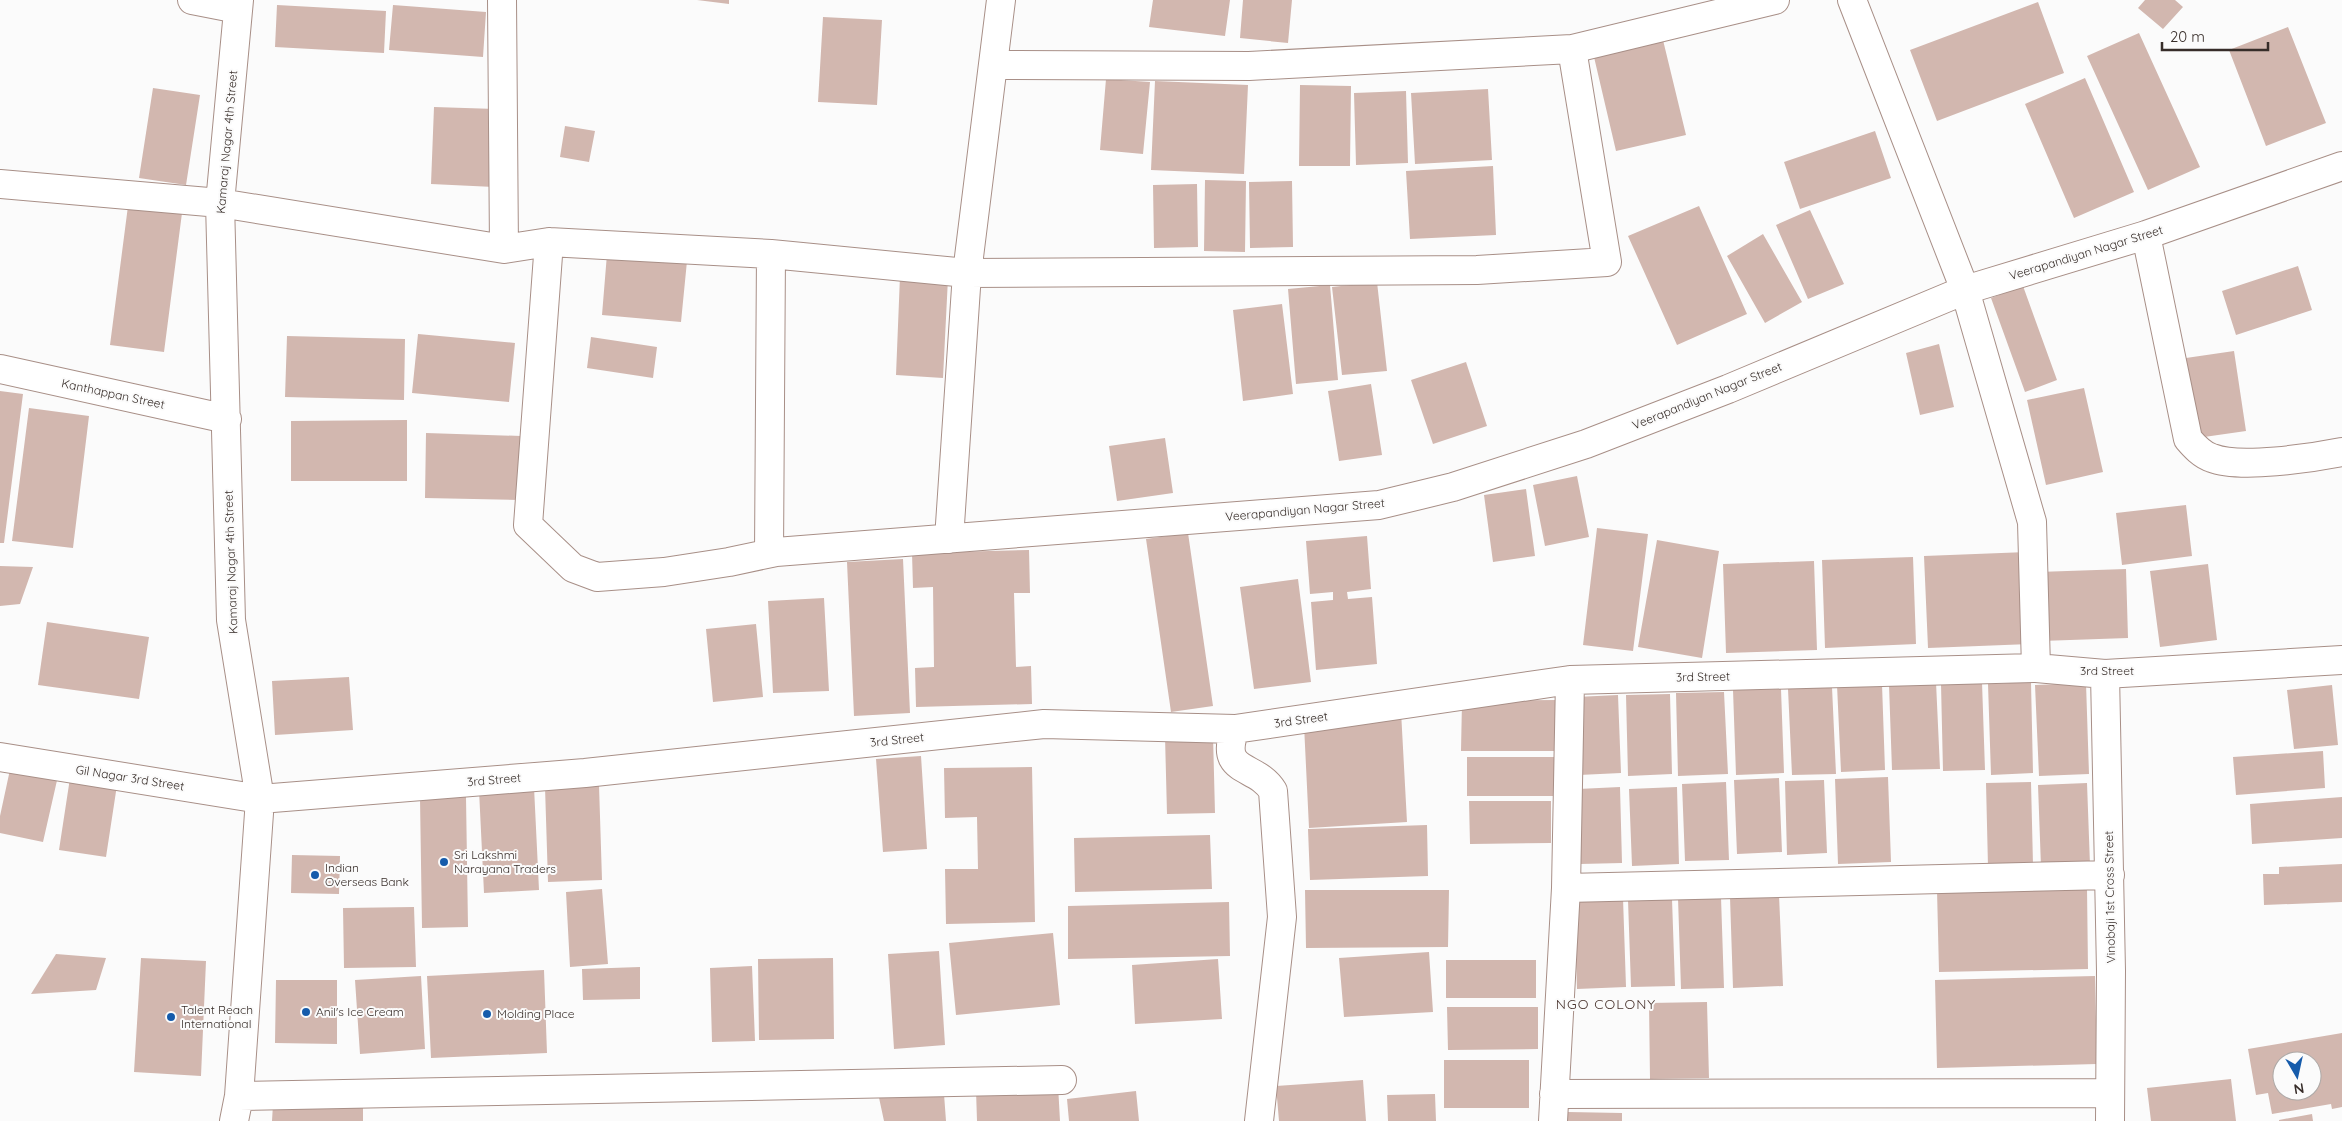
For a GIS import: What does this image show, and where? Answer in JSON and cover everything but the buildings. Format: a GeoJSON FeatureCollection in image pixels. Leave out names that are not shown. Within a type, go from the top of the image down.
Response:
{"type":"FeatureCollection","features":[{"type":"Feature","properties":{"kind":"street"},"geometry":{"type":"LineString","coordinates":[[192,0],[239,5]]}},
{"type":"Feature","properties":{"kind":"street"},"geometry":{"type":"LineString","coordinates":[[502,0],[504,249]]}},
{"type":"Feature","properties":{"kind":"street"},"geometry":{"type":"LineString","coordinates":[[949,539],[967,273],[1002,0]]}},
{"type":"Feature","properties":{"kind":"street"},"geometry":{"type":"LineString","coordinates":[[993,65],[1249,66],[1572,49],[1775,0]]}},
{"type":"Feature","properties":{"kind":"street"},"geometry":{"type":"LineString","coordinates":[[1852,0],[1965,290],[2032,522],[2036,668]]}},
{"type":"Feature","properties":{"kind":"street","name":"Kamaraj Nagar 4th Street"},"geometry":{"type":"LineString","coordinates":[[236,1109],[260,799],[232,620],[220,203],[239,5]]}},
{"type":"Feature","properties":{"kind":"street"},"geometry":{"type":"LineString","coordinates":[[0,184],[220,203],[504,249],[549,242],[771,254],[967,273],[1477,270],[1607,262],[1572,49]]}},
{"type":"Feature","properties":{"kind":"street","name":"Veerapandiyan Nagar Street"},"geometry":{"type":"LineString","coordinates":[[549,242],[528,524],[573,568],[597,577],[664,572],[729,562],[769,553],[1379,505],[1453,486],[1586,444],[1728,388],[1965,290],[2146,235],[2342,166]]}},
{"type":"Feature","properties":{"kind":"street"},"geometry":{"type":"LineString","coordinates":[[2146,235],[2188,439],[2198,449],[2212,458],[2225,460],[2258,462],[2342,452]]}},
{"type":"Feature","properties":{"kind":"street"},"geometry":{"type":"LineString","coordinates":[[769,553],[771,254]]}},
{"type":"Feature","properties":{"kind":"street","name":"Kanthappan Street"},"geometry":{"type":"LineString","coordinates":[[0,369],[226,419]]}},
{"type":"Feature","properties":{"kind":"street","name":"3rd Street"},"geometry":{"type":"LineString","coordinates":[[260,799],[585,773],[1044,724],[1235,729],[1570,680],[2036,668],[2105,674],[2342,660]]}},
{"type":"Feature","properties":{"kind":"street","name":"Vinobaji 1st Cross Street"},"geometry":{"type":"LineString","coordinates":[[2105,674],[2110,875],[2108,1093],[2110,1121]]}},
{"type":"Feature","properties":{"kind":"street"},"geometry":{"type":"LineString","coordinates":[[1553,1121],[1566,888],[1570,680]]}},
{"type":"Feature","properties":{"kind":"street"},"geometry":{"type":"LineString","coordinates":[[1235,729],[1229,746],[1230,753],[1236,763],[1269,784],[1273,791],[1282,917],[1260,1121]]}},
{"type":"Feature","properties":{"kind":"street","name":"Gil Nagar 3rd Street"},"geometry":{"type":"LineString","coordinates":[[0,758],[260,799]]}},
{"type":"Feature","properties":{"kind":"street"},"geometry":{"type":"LineString","coordinates":[[1566,888],[2110,875]]}},
{"type":"Feature","properties":{"kind":"street"},"geometry":{"type":"LineString","coordinates":[[236,1109],[1062,1080]]}},
{"type":"Feature","properties":{"kind":"street"},"geometry":{"type":"LineString","coordinates":[[1554,1094],[2108,1093]]}},
{"type":"Feature","properties":{"kind":"place","name":"Sri Lakshmi Narayana Traders"},"geometry":{"type":"Point","coordinates":[444,862]}},
{"type":"Feature","properties":{"kind":"place","name":"Indian Overseas Bank"},"geometry":{"type":"Point","coordinates":[315,875]}},
{"type":"Feature","properties":{"kind":"place","name":"Anil's Ice Cream"},"geometry":{"type":"Point","coordinates":[306,1012]}},
{"type":"Feature","properties":{"kind":"place","name":"Molding Place"},"geometry":{"type":"Point","coordinates":[487,1014]}},
{"type":"Feature","properties":{"kind":"place","name":"Talent Reach International"},"geometry":{"type":"Point","coordinates":[171,1017]}},
{"type":"Feature","properties":{"kind":"district","name":"NGO COLONY"},"geometry":{"type":"Point","coordinates":[1606,1004]}}]}
